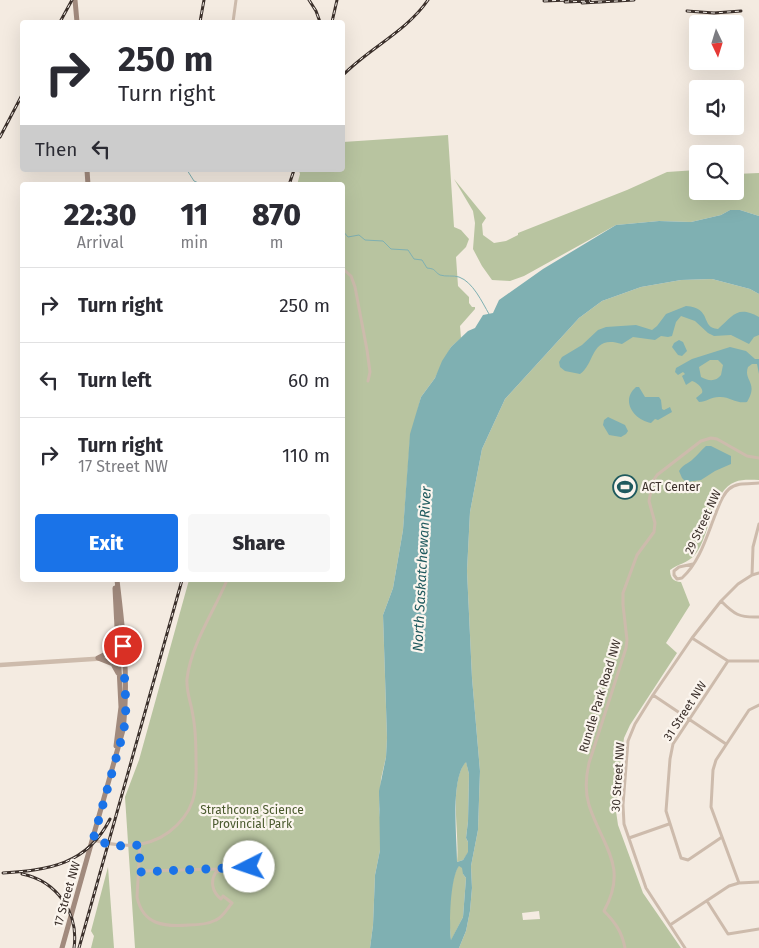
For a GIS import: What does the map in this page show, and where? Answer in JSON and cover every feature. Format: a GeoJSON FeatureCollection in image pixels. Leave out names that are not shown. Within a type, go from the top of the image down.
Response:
{"type":"FeatureCollection","features":[{"type":"Feature","properties":{"kind":"main road"},"geometry":{"type":"LineString","coordinates":[[75,0],[77,20]]}},
{"type":"Feature","properties":{"kind":"main road","name":"17 Street NW"},"geometry":{"type":"LineString","coordinates":[[112,769],[119,722],[121,657],[117,637],[116,582]]}},
{"type":"Feature","properties":{"kind":"main road","name":"17 Street NW"},"geometry":{"type":"LineString","coordinates":[[62,948],[124,730],[125,715],[116,582]]}},
{"type":"Feature","properties":{"kind":"main road"},"geometry":{"type":"LineString","coordinates":[[98,658],[110,652],[117,637]]}},
{"type":"Feature","properties":{"kind":"main road"},"geometry":{"type":"LineString","coordinates":[[98,658],[113,664],[120,679]]}},
{"type":"Feature","properties":{"kind":"street"},"geometry":{"type":"LineString","coordinates":[[233,20],[236,0]]}},
{"type":"Feature","properties":{"kind":"street"},"geometry":{"type":"LineString","coordinates":[[345,271],[351,276],[355,286],[367,350],[370,372],[368,381]]}},
{"type":"Feature","properties":{"kind":"street","name":"Rundle Park Road NW"},"geometry":{"type":"LineString","coordinates":[[625,948],[620,930],[604,911],[614,889],[614,869],[610,851],[589,804],[586,785],[589,763],[626,648],[627,640],[623,605],[625,587],[637,555],[652,536],[655,527],[649,501],[655,477],[702,442],[711,438],[717,439],[747,456],[759,458]]}},
{"type":"Feature","properties":{"kind":"street","name":"29 Street NW"},"geometry":{"type":"LineString","coordinates":[[693,564],[679,567],[674,571],[674,576],[678,579],[682,578],[693,564],[702,548],[722,498],[729,489],[740,484],[759,483]]}},
{"type":"Feature","properties":{"kind":"street"},"geometry":{"type":"LineString","coordinates":[[752,575],[753,547],[759,526]]}},
{"type":"Feature","properties":{"kind":"street","name":"30 Street NW"},"geometry":{"type":"LineString","coordinates":[[685,948],[646,888],[628,838],[623,815],[628,741],[635,724],[653,695],[692,638],[733,588],[752,575],[759,573]]}},
{"type":"Feature","properties":{"kind":"street"},"geometry":{"type":"LineString","coordinates":[[93,840],[116,846],[140,845],[154,841],[179,824],[188,812],[196,785],[196,738],[187,692],[187,676],[199,642],[226,582]]}},
{"type":"Feature","properties":{"kind":"street"},"geometry":{"type":"LineString","coordinates":[[721,601],[732,612],[740,616],[759,617]]}},
{"type":"Feature","properties":{"kind":"street"},"geometry":{"type":"LineString","coordinates":[[692,638],[728,661],[759,661]]}},
{"type":"Feature","properties":{"kind":"street"},"geometry":{"type":"LineString","coordinates":[[0,665],[121,657]]}},
{"type":"Feature","properties":{"kind":"street","name":"31 Street NW"},"geometry":{"type":"LineString","coordinates":[[722,837],[691,858],[685,859],[680,855],[666,810],[671,750],[728,661]]}},
{"type":"Feature","properties":{"kind":"street"},"geometry":{"type":"LineString","coordinates":[[653,695],[726,744]]}},
{"type":"Feature","properties":{"kind":"street"},"geometry":{"type":"LineString","coordinates":[[739,883],[711,807],[714,765],[749,710],[758,706]]}},
{"type":"Feature","properties":{"kind":"street"},"geometry":{"type":"LineString","coordinates":[[628,838],[670,824]]}},
{"type":"Feature","properties":{"kind":"street"},"geometry":{"type":"LineString","coordinates":[[140,845],[137,897],[140,909],[154,922],[162,925],[181,926],[215,921],[232,903],[223,896],[221,899],[215,894],[212,878],[216,872],[230,868]]}},
{"type":"Feature","properties":{"kind":"street"},"geometry":{"type":"LineString","coordinates":[[139,872],[249,867]]}},
{"type":"Feature","properties":{"kind":"street"},"geometry":{"type":"LineString","coordinates":[[670,925],[729,886],[739,883],[759,882]]}},
{"type":"Feature","properties":{"kind":"street"},"geometry":{"type":"LineString","coordinates":[[707,901],[726,932],[730,934],[759,929]]}},
{"type":"Feature","properties":{"kind":"green space","name":"Strathcona Science Provincial Park"},"geometry":{"type":"Polygon","coordinates":[[[448,135],[454,227],[461,230],[469,239],[466,247],[456,257],[458,286],[469,297],[469,303],[472,307],[475,307],[460,326],[461,338],[451,347],[435,378],[421,397],[410,441],[403,530],[393,588],[383,615],[387,738],[386,757],[381,779],[379,809],[381,826],[380,850],[375,875],[370,948],[135,948],[125,797],[139,760],[188,582],[345,582],[345,182],[298,182],[300,172],[345,172],[345,142],[448,135]]]}},
{"type":"Feature","properties":{"kind":"green space"},"geometry":{"type":"Polygon","coordinates":[[[689,171],[689,200],[744,200],[744,174],[759,173],[759,216],[740,210],[730,210],[721,215],[691,222],[659,221],[616,225],[524,276],[510,281],[492,280],[482,266],[473,249],[475,223],[473,211],[454,179],[486,218],[482,224],[483,235],[494,243],[506,241],[518,235],[518,233],[627,190],[667,172],[689,171]]]}},
{"type":"Feature","properties":{"kind":"green space"},"geometry":{"type":"Polygon","coordinates":[[[712,279],[750,289],[759,294],[759,480],[738,481],[727,487],[716,505],[704,538],[694,556],[670,570],[672,579],[681,582],[690,605],[666,643],[677,653],[630,725],[624,738],[616,811],[618,825],[643,893],[681,948],[459,948],[466,931],[470,911],[471,866],[478,830],[480,771],[472,678],[467,571],[470,512],[482,449],[505,399],[579,318],[602,301],[641,287],[681,280],[712,279]],[[539,911],[522,913],[523,920],[540,919],[539,911]]]}},
{"type":"Feature","properties":{"kind":"green space"},"geometry":{"type":"Polygon","coordinates":[[[466,761],[469,774],[466,838],[468,853],[463,860],[457,862],[457,783],[466,761]]]}},
{"type":"Feature","properties":{"kind":"green space"},"geometry":{"type":"Polygon","coordinates":[[[459,865],[463,868],[463,874],[466,878],[463,917],[451,941],[451,892],[455,872],[459,865]]]}},
{"type":"Feature","properties":{"kind":"green space"},"geometry":{"type":"Polygon","coordinates":[[[108,867],[114,948],[91,948],[94,936],[91,931],[108,867]]]}},
{"type":"Feature","properties":{"kind":"water","name":"North Saskatchewan River"},"geometry":{"type":"Polygon","coordinates":[[[730,210],[740,210],[759,216],[759,294],[750,289],[712,279],[681,280],[641,287],[602,301],[579,318],[505,399],[482,449],[470,512],[467,571],[472,678],[480,771],[478,830],[471,866],[472,888],[466,931],[459,948],[370,948],[375,875],[380,850],[379,791],[386,757],[387,738],[383,615],[393,588],[403,530],[410,434],[421,397],[435,378],[442,361],[451,347],[468,331],[475,328],[483,315],[493,313],[499,300],[543,269],[616,225],[659,221],[691,222],[721,215],[730,210]],[[466,762],[461,770],[456,795],[457,862],[463,860],[468,852],[466,838],[469,774],[466,762]],[[459,866],[452,891],[450,913],[451,940],[463,917],[466,878],[462,868],[459,866]]]}},
{"type":"Feature","properties":{"kind":"water"},"geometry":{"type":"Polygon","coordinates":[[[686,306],[700,310],[709,325],[718,329],[732,316],[740,312],[752,314],[759,317],[759,335],[754,337],[749,344],[731,335],[714,336],[695,321],[681,316],[676,322],[672,336],[661,336],[655,340],[633,337],[622,344],[604,343],[595,351],[589,363],[580,374],[565,371],[560,367],[559,362],[562,357],[582,345],[598,330],[606,327],[636,325],[652,330],[666,314],[686,306]]]}},
{"type":"Feature","properties":{"kind":"water"},"geometry":{"type":"Polygon","coordinates":[[[679,340],[683,342],[687,351],[682,356],[678,355],[672,347],[679,340]]]}},
{"type":"Feature","properties":{"kind":"water"},"geometry":{"type":"Polygon","coordinates":[[[730,347],[746,351],[755,359],[759,359],[759,374],[757,364],[752,364],[748,367],[747,376],[752,390],[747,402],[719,397],[699,402],[696,398],[702,393],[701,387],[692,381],[686,385],[682,376],[685,374],[683,372],[678,375],[675,372],[676,368],[692,359],[730,347]],[[710,360],[699,367],[701,377],[712,380],[717,379],[721,375],[723,365],[718,360],[710,360]]]}},
{"type":"Feature","properties":{"kind":"water"},"geometry":{"type":"Polygon","coordinates":[[[636,387],[639,387],[645,397],[659,397],[662,409],[670,407],[672,412],[658,420],[655,419],[651,423],[639,418],[629,404],[631,392],[636,387]]]}},
{"type":"Feature","properties":{"kind":"water"},"geometry":{"type":"Polygon","coordinates":[[[608,417],[625,425],[628,431],[626,434],[621,437],[609,435],[603,425],[604,420],[608,417]]]}},
{"type":"Feature","properties":{"kind":"water"},"geometry":{"type":"Polygon","coordinates":[[[706,446],[711,446],[731,456],[731,464],[701,480],[686,482],[679,471],[706,446]]]}},
{"type":"Feature","properties":{"kind":"waterway"},"geometry":{"type":"LineString","coordinates":[[188,172],[196,182]]}},
{"type":"Feature","properties":{"kind":"waterway"},"geometry":{"type":"LineString","coordinates":[[345,234],[348,237],[359,235],[365,240],[383,241],[391,249],[408,250],[414,259],[422,260],[427,268],[434,270],[440,275],[457,276],[469,283],[489,314]]}},
{"type":"Feature","properties":{"kind":"railway"},"geometry":{"type":"LineString","coordinates":[[61,20],[72,0]]}},
{"type":"Feature","properties":{"kind":"railway"},"geometry":{"type":"LineString","coordinates":[[200,20],[204,0]]}},
{"type":"Feature","properties":{"kind":"railway"},"geometry":{"type":"LineString","coordinates":[[309,0],[319,20]]}},
{"type":"Feature","properties":{"kind":"railway"},"geometry":{"type":"LineString","coordinates":[[332,20],[337,0]]}},
{"type":"Feature","properties":{"kind":"railway"},"geometry":{"type":"LineString","coordinates":[[345,73],[398,31],[428,0]]}},
{"type":"Feature","properties":{"kind":"railway"},"geometry":{"type":"LineString","coordinates":[[544,1],[569,0]]}},
{"type":"Feature","properties":{"kind":"railway"},"geometry":{"type":"LineString","coordinates":[[582,3],[634,0]]}},
{"type":"Feature","properties":{"kind":"railway"},"geometry":{"type":"LineString","coordinates":[[565,2],[590,1]]}},
{"type":"Feature","properties":{"kind":"railway"},"geometry":{"type":"LineString","coordinates":[[687,11],[714,13],[741,11]]}},
{"type":"Feature","properties":{"kind":"railway"},"geometry":{"type":"LineString","coordinates":[[0,137],[20,99]]}},
{"type":"Feature","properties":{"kind":"railway"},"geometry":{"type":"LineString","coordinates":[[290,182],[293,172]]}},
{"type":"Feature","properties":{"kind":"railway"},"geometry":{"type":"LineString","coordinates":[[79,948],[181,582]]}},
{"type":"Feature","properties":{"kind":"railway"},"geometry":{"type":"LineString","coordinates":[[3,873],[51,867],[78,856],[101,834],[110,819]]}},
{"type":"Feature","properties":{"kind":"railway"},"geometry":{"type":"LineString","coordinates":[[22,874],[46,884],[63,900],[73,923],[75,935],[74,948]]}},
{"type":"Feature","properties":{"kind":"place","name":"ACT Center"},"geometry":{"type":"Point","coordinates":[625,487]}},
{"type":"Feature","properties":{"kind":"route"},"geometry":{"type":"LineString","coordinates":[[123,646],[126,679],[124,730],[93,840],[116,846],[140,845],[139,872],[249,867]]}}]}
